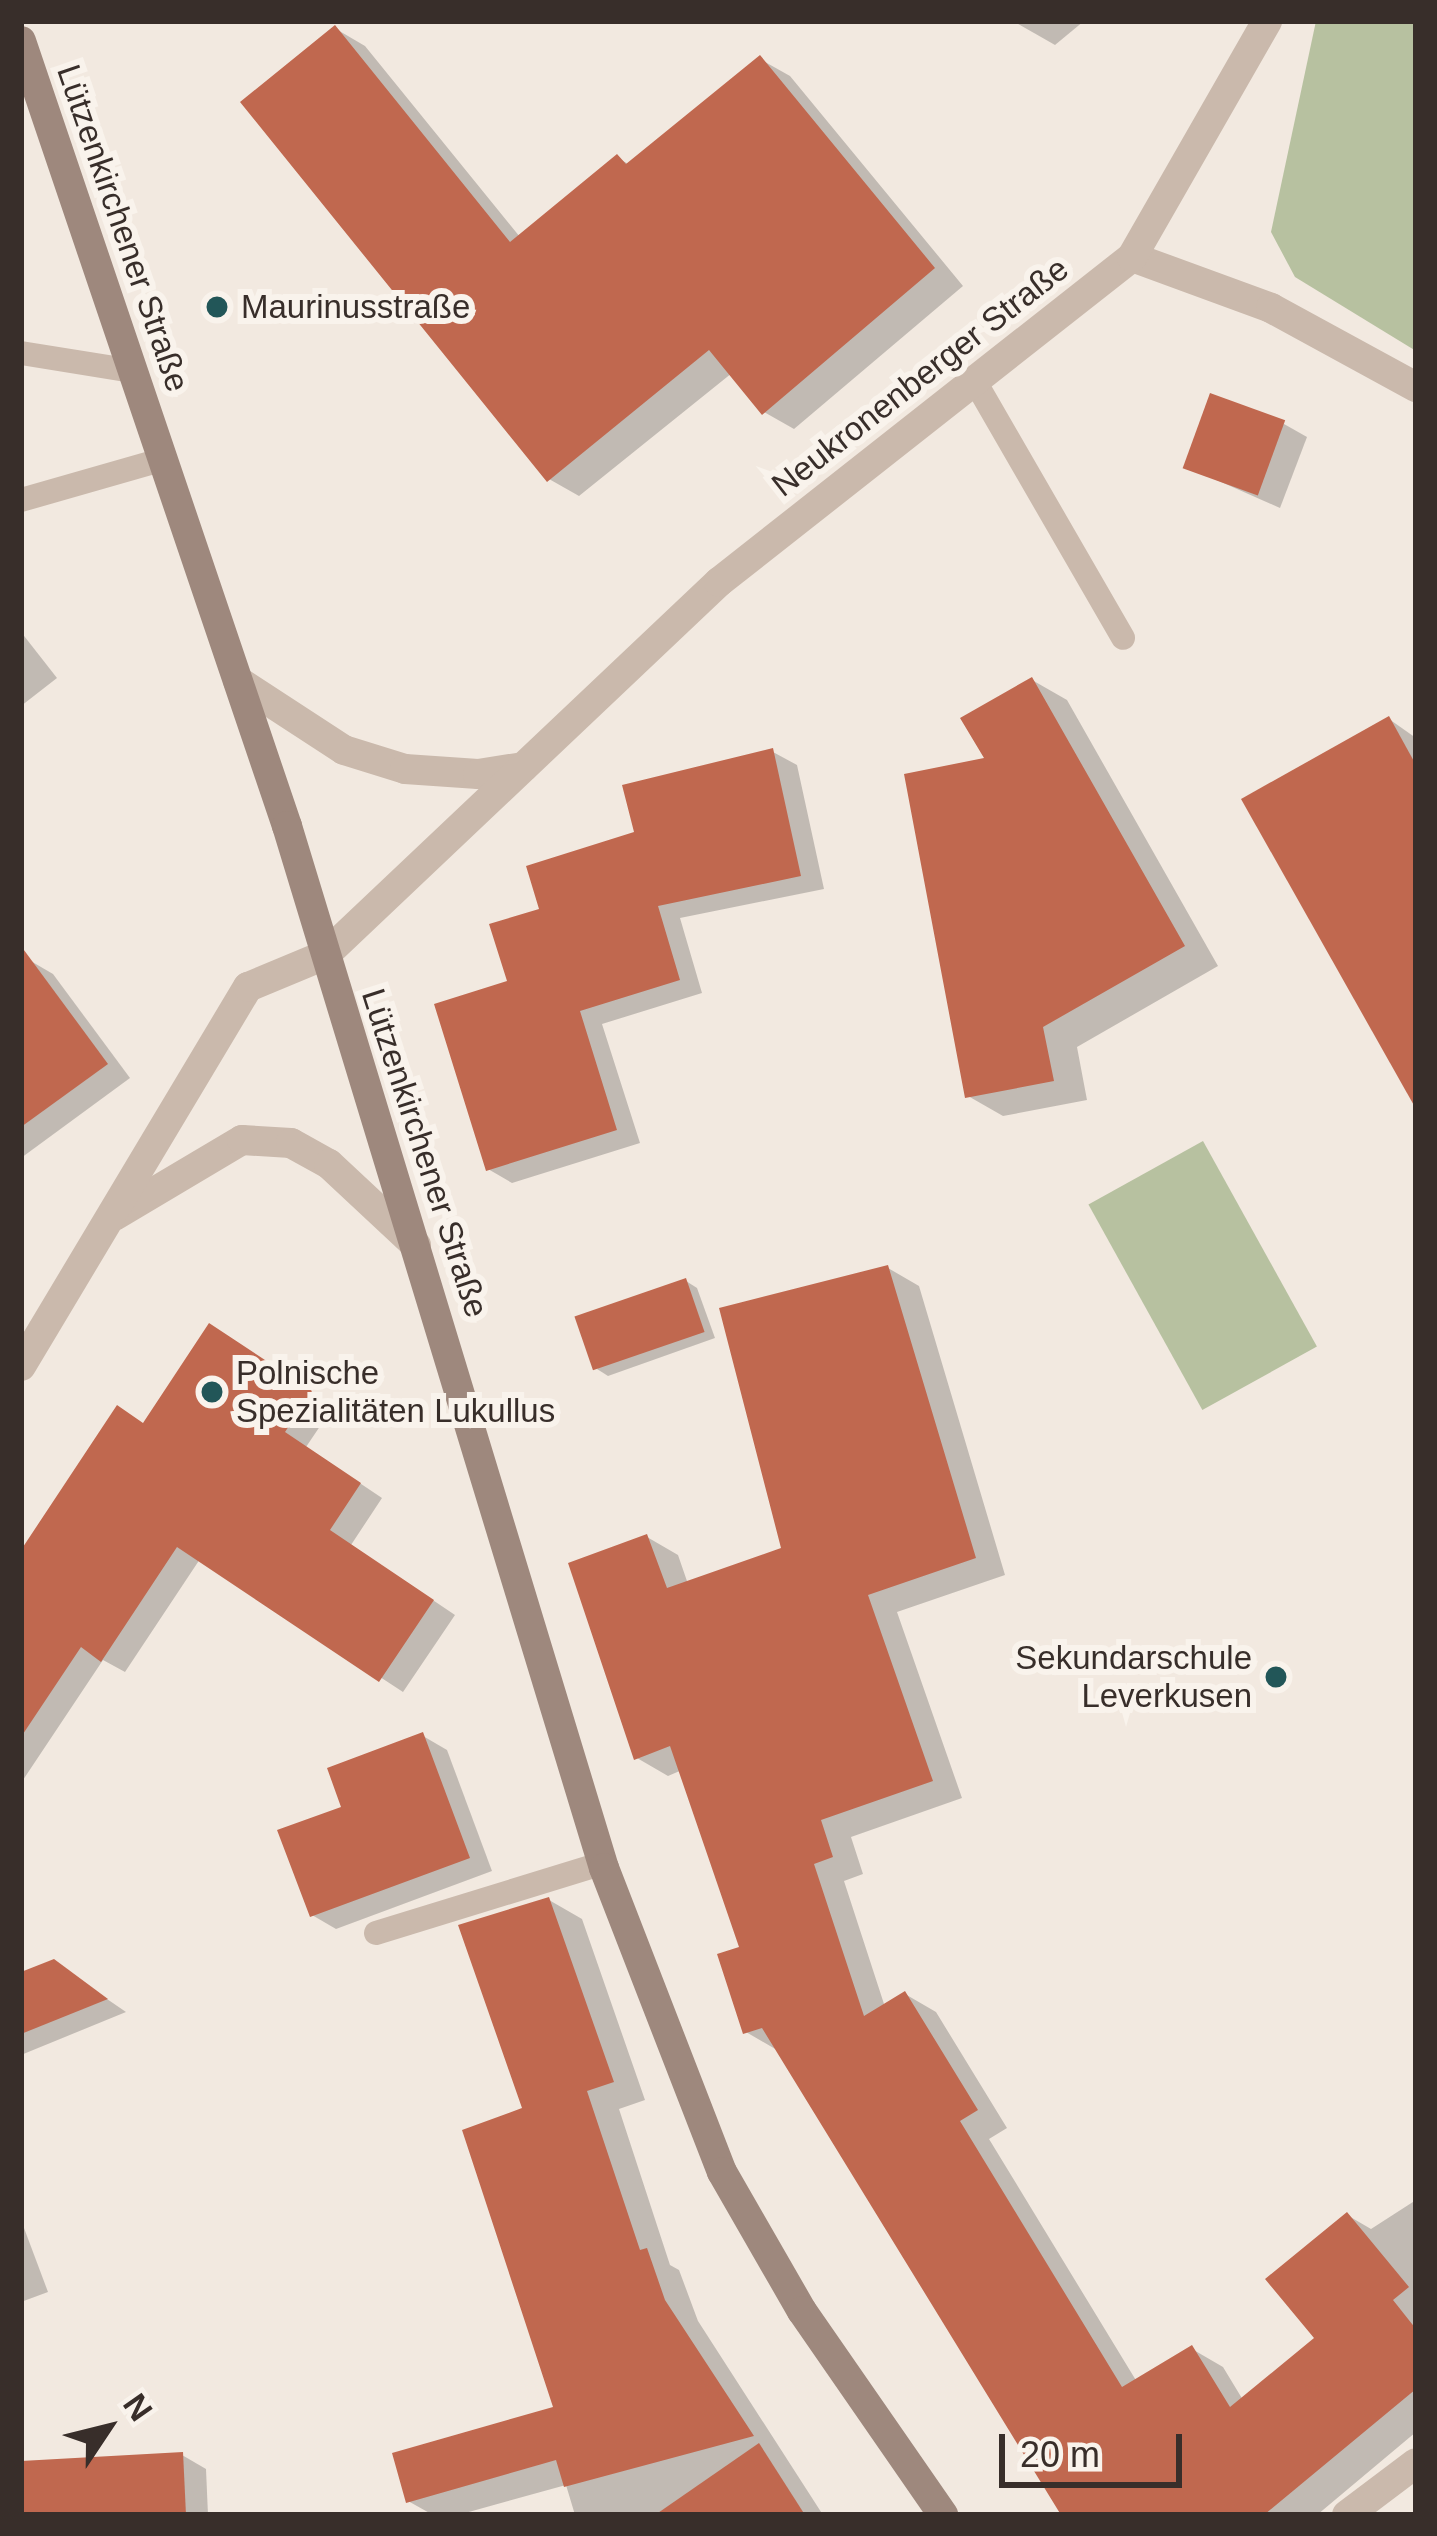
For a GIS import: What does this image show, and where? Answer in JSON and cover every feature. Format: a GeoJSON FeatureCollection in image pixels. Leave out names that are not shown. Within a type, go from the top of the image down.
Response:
{"type":"FeatureCollection","features":[{"type":"Feature","properties":{"kind":"main road","name":"Lützenkirchener Straße"},"geometry":{"type":"LineString","coordinates":[[21,41],[238,681],[416,1245],[603,1863],[722,2172],[802,2311],[943,2515]]}},
{"type":"Feature","properties":{"kind":"street"},"geometry":{"type":"LineString","coordinates":[[1267,21],[1132,256],[1271,308],[1416,387]]}},
{"type":"Feature","properties":{"kind":"street","name":"Neukronenberger Straße"},"geometry":{"type":"LineString","coordinates":[[325,955],[719,582],[1132,256]]}},
{"type":"Feature","properties":{"kind":"street"},"geometry":{"type":"LineString","coordinates":[[238,681],[344,750],[406,769],[478,774],[524,767]]}},
{"type":"Feature","properties":{"kind":"street"},"geometry":{"type":"LineString","coordinates":[[21,1366],[248,987],[325,955]]}},
{"type":"Feature","properties":{"kind":"street"},"geometry":{"type":"LineString","coordinates":[[109,1219],[242,1140],[291,1143],[329,1164],[416,1245]]}},
{"type":"Feature","properties":{"kind":"street"},"geometry":{"type":"LineString","coordinates":[[1347,2515],[1416,2463]]}},
{"type":"Feature","properties":{"kind":"lane"},"geometry":{"type":"LineString","coordinates":[[21,353],[134,371]]}},
{"type":"Feature","properties":{"kind":"lane"},"geometry":{"type":"LineString","coordinates":[[973,378],[1123,638]]}},
{"type":"Feature","properties":{"kind":"lane"},"geometry":{"type":"LineString","coordinates":[[21,500],[164,459]]}},
{"type":"Feature","properties":{"kind":"lane"},"geometry":{"type":"LineString","coordinates":[[376,1933],[603,1863]]}},
{"type":"Feature","properties":{"kind":"green space"},"geometry":{"type":"Polygon","coordinates":[[[1316,21],[1416,21],[1416,351],[1295,277],[1271,232],[1316,21]]]}},
{"type":"Feature","properties":{"kind":"green space"},"geometry":{"type":"Polygon","coordinates":[[[1203,1141],[1317,1347],[1202,1410],[1088,1205],[1203,1141]]]}},
{"type":"Feature","properties":{"kind":"building"},"geometry":{"type":"Polygon","coordinates":[[[335,25],[510,242],[617,154],[626,164],[760,55],[935,268],[762,415],[709,350],[547,482],[240,102],[335,25]]]}},
{"type":"Feature","properties":{"kind":"building"},"geometry":{"type":"Polygon","coordinates":[[[1210,393],[1285,420],[1258,496],[1183,468],[1210,393]]]}},
{"type":"Feature","properties":{"kind":"building"},"geometry":{"type":"Polygon","coordinates":[[[1032,677],[1185,946],[1043,1027],[1054,1081],[965,1098],[904,774],[984,758],[960,718],[1032,677]]]}},
{"type":"Feature","properties":{"kind":"building"},"geometry":{"type":"Polygon","coordinates":[[[1389,716],[1416,765],[1416,1109],[1241,799],[1389,716]]]}},
{"type":"Feature","properties":{"kind":"building"},"geometry":{"type":"Polygon","coordinates":[[[773,748],[801,876],[658,906],[680,980],[580,1011],[617,1130],[486,1171],[434,1004],[507,981],[489,924],[539,909],[526,866],[634,832],[622,785],[773,748]]]}},
{"type":"Feature","properties":{"kind":"building"},"geometry":{"type":"Polygon","coordinates":[[[21,946],[108,1064],[21,1127],[21,946]]]}},
{"type":"Feature","properties":{"kind":"building"},"geometry":{"type":"Polygon","coordinates":[[[888,1265],[976,1558],[868,1595],[933,1781],[821,1820],[833,1857],[814,1864],[864,2016],[905,1991],[978,2110],[960,2121],[1122,2387],[1192,2345],[1230,2407],[1314,2338],[1265,2279],[1347,2212],[1409,2287],[1393,2300],[1416,2329],[1416,2389],[1264,2515],[1061,2515],[762,2028],[743,2034],[717,1954],[739,1947],[670,1746],[634,1760],[568,1563],[647,1534],[667,1588],[781,1548],[719,1308],[888,1265]]]}},
{"type":"Feature","properties":{"kind":"building"},"geometry":{"type":"Polygon","coordinates":[[[686,1278],[705,1332],[593,1370],[574,1316],[686,1278]]]}},
{"type":"Feature","properties":{"kind":"building"},"geometry":{"type":"Polygon","coordinates":[[[209,1323],[312,1391],[285,1432],[361,1483],[330,1530],[434,1600],[379,1682],[177,1547],[101,1662],[81,1647],[21,1737],[21,1550],[117,1405],[143,1423],[209,1323]]]}},
{"type":"Feature","properties":{"kind":"building"},"geometry":{"type":"Polygon","coordinates":[[[423,1732],[470,1858],[310,1917],[277,1830],[341,1807],[327,1768],[423,1732]]]}},
{"type":"Feature","properties":{"kind":"building"},"geometry":{"type":"Polygon","coordinates":[[[549,1897],[614,2082],[587,2091],[640,2250],[647,2248],[665,2300],[754,2436],[564,2487],[556,2460],[406,2503],[392,2453],[553,2407],[462,2130],[522,2108],[458,1925],[549,1897]]]}},
{"type":"Feature","properties":{"kind":"building"},"geometry":{"type":"Polygon","coordinates":[[[54,1959],[108,1999],[21,2034],[21,1972],[54,1959]]]}},
{"type":"Feature","properties":{"kind":"building"},"geometry":{"type":"Polygon","coordinates":[[[759,2443],[805,2515],[655,2515],[759,2443]]]}},
{"type":"Feature","properties":{"kind":"building"},"geometry":{"type":"Polygon","coordinates":[[[183,2452],[186,2515],[21,2515],[21,2461],[183,2452]]]}},
{"type":"Feature","properties":{"kind":"place","name":"Maurinusstraße"},"geometry":{"type":"Point","coordinates":[217,307]}},
{"type":"Feature","properties":{"kind":"place","name":"Polnische Spezialitäten Lukullus"},"geometry":{"type":"Point","coordinates":[212,1392]}},
{"type":"Feature","properties":{"kind":"place","name":"Sekundarschule Leverkusen"},"geometry":{"type":"Point","coordinates":[1276,1677]}}]}
